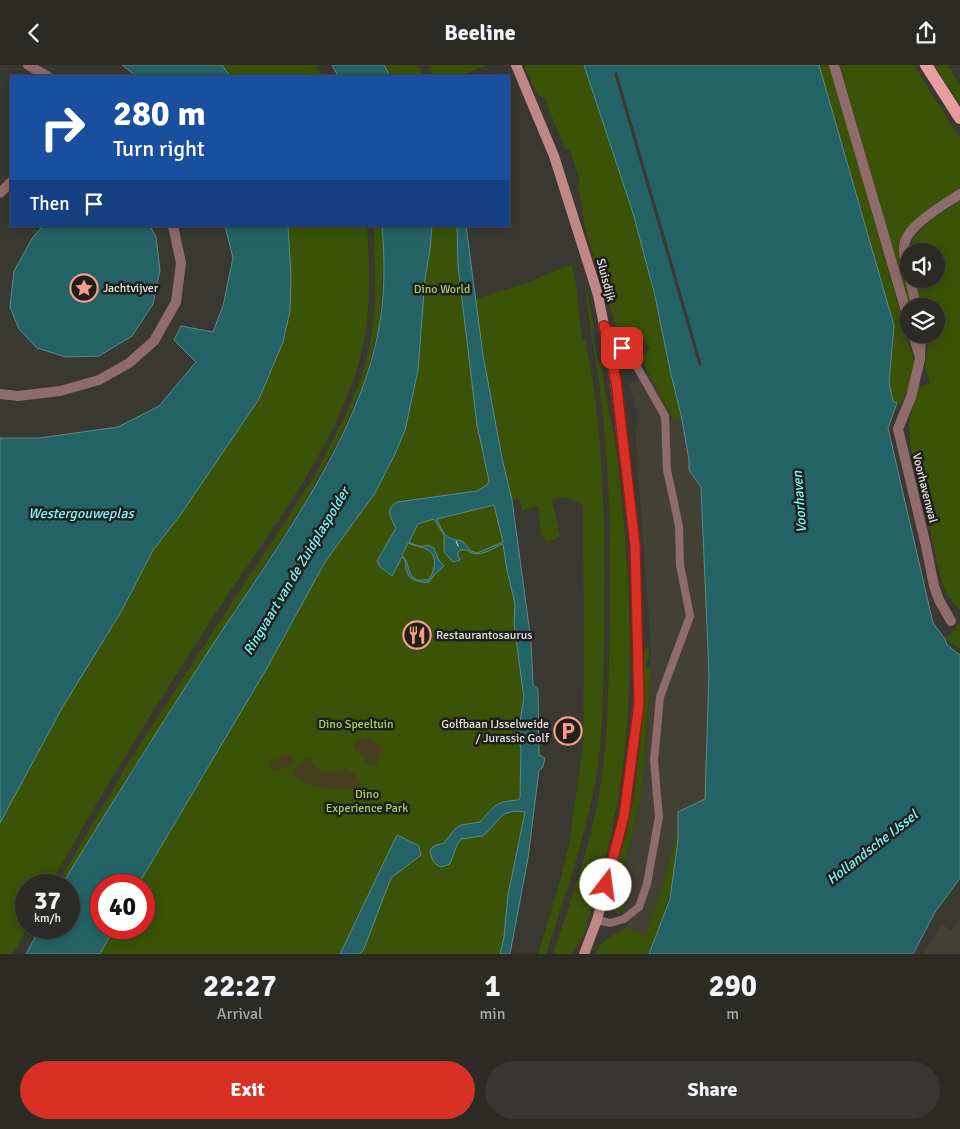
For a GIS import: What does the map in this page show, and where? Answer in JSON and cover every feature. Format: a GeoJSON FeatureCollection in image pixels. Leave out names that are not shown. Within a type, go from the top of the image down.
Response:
{"type":"FeatureCollection","features":[{"type":"Feature","properties":{"kind":"main road"},"geometry":{"type":"LineString","coordinates":[[926,65],[960,118]]}},
{"type":"Feature","properties":{"kind":"street"},"geometry":{"type":"LineString","coordinates":[[28,65],[45,75]]}},
{"type":"Feature","properties":{"kind":"street","name":"Sluisdijk"},"geometry":{"type":"LineString","coordinates":[[516,65],[554,156],[598,295],[616,381],[635,545],[639,703],[624,816],[597,920],[584,954]]}},
{"type":"Feature","properties":{"kind":"street"},"geometry":{"type":"LineString","coordinates":[[834,65],[902,298]]}},
{"type":"Feature","properties":{"kind":"street"},"geometry":{"type":"LineString","coordinates":[[0,193],[10,183]]}},
{"type":"Feature","properties":{"kind":"street"},"geometry":{"type":"LineString","coordinates":[[905,243],[910,232],[960,194]]}},
{"type":"Feature","properties":{"kind":"street"},"geometry":{"type":"LineString","coordinates":[[0,394],[18,396],[60,391],[99,379],[129,363],[154,341],[176,302],[181,263],[173,227]]}},
{"type":"Feature","properties":{"kind":"street"},"geometry":{"type":"LineString","coordinates":[[915,343],[920,359]]}},
{"type":"Feature","properties":{"kind":"street","name":"Voorhavenwal"},"geometry":{"type":"LineString","coordinates":[[921,343],[920,359],[910,397],[898,429],[934,586],[939,600],[951,621]]}},
{"type":"Feature","properties":{"kind":"lane"},"geometry":{"type":"LineString","coordinates":[[597,920],[610,923],[624,919],[639,907],[648,884],[659,817],[654,761],[660,697],[690,616],[680,565],[679,526],[667,470],[665,416],[633,360],[604,326]]}},
{"type":"Feature","properties":{"kind":"shaded area"},"geometry":{"type":"Polygon","coordinates":[[[650,374],[672,420],[682,419],[689,470],[701,487],[709,673],[705,799],[678,812],[678,840],[674,878],[645,937],[628,926],[617,899],[639,805],[647,734],[651,648],[635,430],[639,418],[629,384],[650,374]]]}},
{"type":"Feature","properties":{"kind":"shaded area"},"geometry":{"type":"Polygon","coordinates":[[[960,917],[960,954],[924,954],[941,924],[951,930],[960,917]]]}},
{"type":"Feature","properties":{"kind":"green space"},"geometry":{"type":"Polygon","coordinates":[[[222,65],[316,65],[321,75],[229,75],[222,65]]]}},
{"type":"Feature","properties":{"kind":"green space"},"geometry":{"type":"Polygon","coordinates":[[[384,65],[418,65],[423,75],[389,75],[384,65]]]}},
{"type":"Feature","properties":{"kind":"green space"},"geometry":{"type":"Polygon","coordinates":[[[428,65],[488,65],[461,75],[433,75],[428,65]]]}},
{"type":"Feature","properties":{"kind":"green space"},"geometry":{"type":"Polygon","coordinates":[[[524,65],[584,65],[640,239],[682,419],[673,420],[641,357],[650,349],[630,326],[622,333],[615,324],[585,228],[578,185],[580,181],[570,150],[565,149],[544,97],[538,96],[524,65]]]}},
{"type":"Feature","properties":{"kind":"green space"},"geometry":{"type":"Polygon","coordinates":[[[819,65],[830,65],[900,312],[900,343],[909,343],[915,365],[907,392],[900,405],[893,401],[889,382],[894,326],[819,65]]]}},
{"type":"Feature","properties":{"kind":"green space"},"geometry":{"type":"Polygon","coordinates":[[[840,65],[914,65],[960,138],[960,188],[907,229],[898,247],[900,275],[840,65]]]}},
{"type":"Feature","properties":{"kind":"green space"},"geometry":{"type":"Polygon","coordinates":[[[934,65],[948,65],[960,85],[960,104],[934,65]]]}},
{"type":"Feature","properties":{"kind":"green space"},"geometry":{"type":"Polygon","coordinates":[[[960,201],[960,610],[947,595],[942,582],[910,445],[909,424],[919,383],[921,387],[930,383],[925,366],[928,343],[945,343],[945,298],[919,298],[917,288],[945,288],[945,243],[911,243],[922,229],[937,216],[960,201]]]}},
{"type":"Feature","properties":{"kind":"green space"},"geometry":{"type":"Polygon","coordinates":[[[288,227],[367,227],[369,294],[366,329],[359,362],[347,396],[332,429],[296,493],[215,614],[151,715],[89,816],[56,874],[15,874],[15,939],[21,939],[13,954],[0,954],[0,823],[62,708],[121,612],[153,550],[179,517],[259,399],[283,342],[290,311],[291,275],[288,227]]]}},
{"type":"Feature","properties":{"kind":"green space"},"geometry":{"type":"Polygon","coordinates":[[[374,227],[382,227],[384,250],[379,327],[364,383],[338,441],[305,502],[135,765],[70,874],[63,874],[128,763],[315,475],[344,418],[362,376],[372,334],[375,300],[374,227]]]}},
{"type":"Feature","properties":{"kind":"green space","name":"Dino Experience Park"},"geometry":{"type":"Polygon","coordinates":[[[432,227],[457,227],[458,266],[477,425],[515,604],[524,698],[518,733],[521,749],[520,798],[525,812],[508,895],[504,937],[500,954],[100,954],[108,939],[155,939],[155,874],[145,874],[267,668],[325,562],[405,430],[418,370],[425,279],[432,227]]]}},
{"type":"Feature","properties":{"kind":"green space"},"geometry":{"type":"Polygon","coordinates":[[[572,264],[582,339],[585,340],[592,376],[601,450],[604,526],[602,711],[598,766],[585,827],[546,954],[538,954],[569,844],[583,746],[583,505],[565,497],[552,499],[560,536],[554,540],[546,541],[541,534],[538,506],[522,510],[519,499],[512,500],[491,399],[475,299],[526,283],[572,264]]]}},
{"type":"Feature","properties":{"kind":"green space"},"geometry":{"type":"Polygon","coordinates":[[[584,277],[594,328],[592,330],[598,361],[601,362],[606,399],[615,441],[626,542],[630,637],[627,732],[621,779],[610,838],[586,928],[581,941],[572,954],[553,954],[593,824],[603,768],[607,712],[610,627],[608,484],[602,408],[584,277]]]}},
{"type":"Feature","properties":{"kind":"green space"},"geometry":{"type":"Polygon","coordinates":[[[904,288],[907,288],[909,298],[907,298],[904,288]]]}},
{"type":"Feature","properties":{"kind":"green space"},"geometry":{"type":"Polygon","coordinates":[[[960,622],[960,649],[945,639],[960,622]]]}},
{"type":"Feature","properties":{"kind":"green space"},"geometry":{"type":"Polygon","coordinates":[[[649,647],[649,659],[647,660],[646,667],[651,667],[643,775],[639,805],[620,885],[623,889],[621,902],[624,911],[618,914],[613,909],[611,900],[612,890],[634,795],[642,724],[644,656],[645,648],[649,647]]]}},
{"type":"Feature","properties":{"kind":"green space"},"geometry":{"type":"Polygon","coordinates":[[[678,828],[677,861],[674,877],[666,908],[649,954],[595,954],[600,945],[628,926],[645,937],[663,883],[678,828]]]}},
{"type":"Feature","properties":{"kind":"sand"},"geometry":{"type":"Polygon","coordinates":[[[371,738],[383,749],[377,755],[378,763],[374,767],[368,765],[353,747],[356,740],[371,738]]]}},
{"type":"Feature","properties":{"kind":"sand"},"geometry":{"type":"Polygon","coordinates":[[[290,754],[294,763],[292,765],[272,771],[269,763],[271,761],[290,754]]]}},
{"type":"Feature","properties":{"kind":"sand"},"geometry":{"type":"Polygon","coordinates":[[[309,757],[316,768],[323,772],[347,768],[361,782],[359,786],[345,789],[326,788],[299,780],[294,776],[294,770],[303,763],[305,758],[309,757]]]}},
{"type":"Feature","properties":{"kind":"water"},"geometry":{"type":"Polygon","coordinates":[[[122,65],[222,65],[229,75],[135,75],[122,65]]]}},
{"type":"Feature","properties":{"kind":"water"},"geometry":{"type":"Polygon","coordinates":[[[332,65],[384,65],[389,75],[337,75],[332,65]]]}},
{"type":"Feature","properties":{"kind":"water"},"geometry":{"type":"Polygon","coordinates":[[[584,65],[819,65],[894,326],[889,382],[893,401],[897,403],[888,428],[933,623],[945,639],[947,645],[960,655],[960,878],[935,912],[913,954],[649,954],[670,899],[678,840],[678,812],[705,799],[709,673],[701,487],[689,470],[682,419],[655,296],[633,213],[584,65]]]}},
{"type":"Feature","properties":{"kind":"water","name":"Jachtvijver"},"geometry":{"type":"Polygon","coordinates":[[[42,227],[151,227],[156,237],[160,270],[153,304],[132,336],[99,356],[66,357],[37,348],[19,329],[10,307],[14,271],[33,237],[42,227]]]}},
{"type":"Feature","properties":{"kind":"water","name":"Westergouweplas"},"geometry":{"type":"Polygon","coordinates":[[[225,227],[288,227],[291,275],[290,311],[283,342],[259,399],[179,517],[153,550],[121,612],[62,708],[0,823],[0,438],[39,438],[118,427],[159,406],[196,362],[174,340],[181,326],[213,332],[223,306],[233,258],[225,227]]]}},
{"type":"Feature","properties":{"kind":"water","name":"Ringvaart van de Zuidplaspolder"},"geometry":{"type":"Polygon","coordinates":[[[382,227],[432,227],[425,279],[418,370],[405,430],[375,493],[325,562],[267,668],[145,874],[90,874],[90,939],[108,939],[100,954],[26,954],[34,939],[80,939],[80,874],[68,874],[174,705],[285,536],[333,454],[353,412],[368,370],[379,328],[384,277],[382,227]]]}},
{"type":"Feature","properties":{"kind":"water"},"geometry":{"type":"Polygon","coordinates":[[[457,227],[466,227],[483,355],[502,458],[512,500],[531,641],[533,685],[538,689],[539,755],[545,758],[543,767],[539,770],[528,858],[510,954],[500,954],[504,937],[508,895],[525,812],[514,811],[504,814],[483,836],[461,839],[450,864],[441,867],[436,864],[430,850],[434,846],[444,843],[455,829],[461,825],[480,822],[496,805],[520,798],[521,749],[518,733],[524,698],[514,624],[515,604],[503,544],[480,554],[461,550],[458,552],[460,560],[453,562],[444,552],[444,535],[434,519],[418,524],[409,542],[420,546],[428,545],[434,548],[438,559],[444,566],[429,582],[419,582],[408,575],[405,561],[402,557],[392,576],[380,567],[377,561],[396,528],[390,510],[397,502],[477,491],[487,485],[489,481],[477,425],[458,266],[457,227]],[[494,505],[437,519],[446,535],[452,539],[462,541],[471,551],[477,553],[503,542],[494,505]],[[408,543],[402,555],[405,558],[409,571],[417,580],[428,580],[434,569],[433,556],[424,548],[408,543]]]}},
{"type":"Feature","properties":{"kind":"water"},"geometry":{"type":"Polygon","coordinates":[[[397,835],[419,846],[421,855],[391,878],[363,951],[359,954],[340,954],[397,835]]]}},
{"type":"Feature","properties":{"kind":"pier"},"geometry":{"type":"Polygon","coordinates":[[[617,72],[702,365],[699,366],[614,73],[617,72]]]}},
{"type":"Feature","properties":{"kind":"ferry route"},"geometry":{"type":"LineString","coordinates":[[456,541],[460,550]]}},
{"type":"Feature","properties":{"kind":"place","name":"Jachtvijver"},"geometry":{"type":"Point","coordinates":[84,288]}},
{"type":"Feature","properties":{"kind":"place","name":"Restaurantosaurus"},"geometry":{"type":"Point","coordinates":[417,635]}},
{"type":"Feature","properties":{"kind":"place","name":"Golfbaan IJsselweide / Jurassic Golf"},"geometry":{"type":"Point","coordinates":[568,731]}},
{"type":"Feature","properties":{"kind":"route"},"geometry":{"type":"LineString","coordinates":[[606,885],[624,816],[639,703],[635,545],[616,381],[604,326],[622,348]]}},
{"type":"Feature","properties":{"kind":"park label","name":"Dino World"},"geometry":{"type":"Point","coordinates":[442,289]}},
{"type":"Feature","properties":{"kind":"park label","name":"Dino Speeltuin"},"geometry":{"type":"Point","coordinates":[356,724]}},
{"type":"Feature","properties":{"kind":"water label","name":"Voorhaven"},"geometry":{"type":"Point","coordinates":[799,502]}},
{"type":"Feature","properties":{"kind":"water label","name":"Hollandsche IJssel"},"geometry":{"type":"Point","coordinates":[872,847]}}]}
